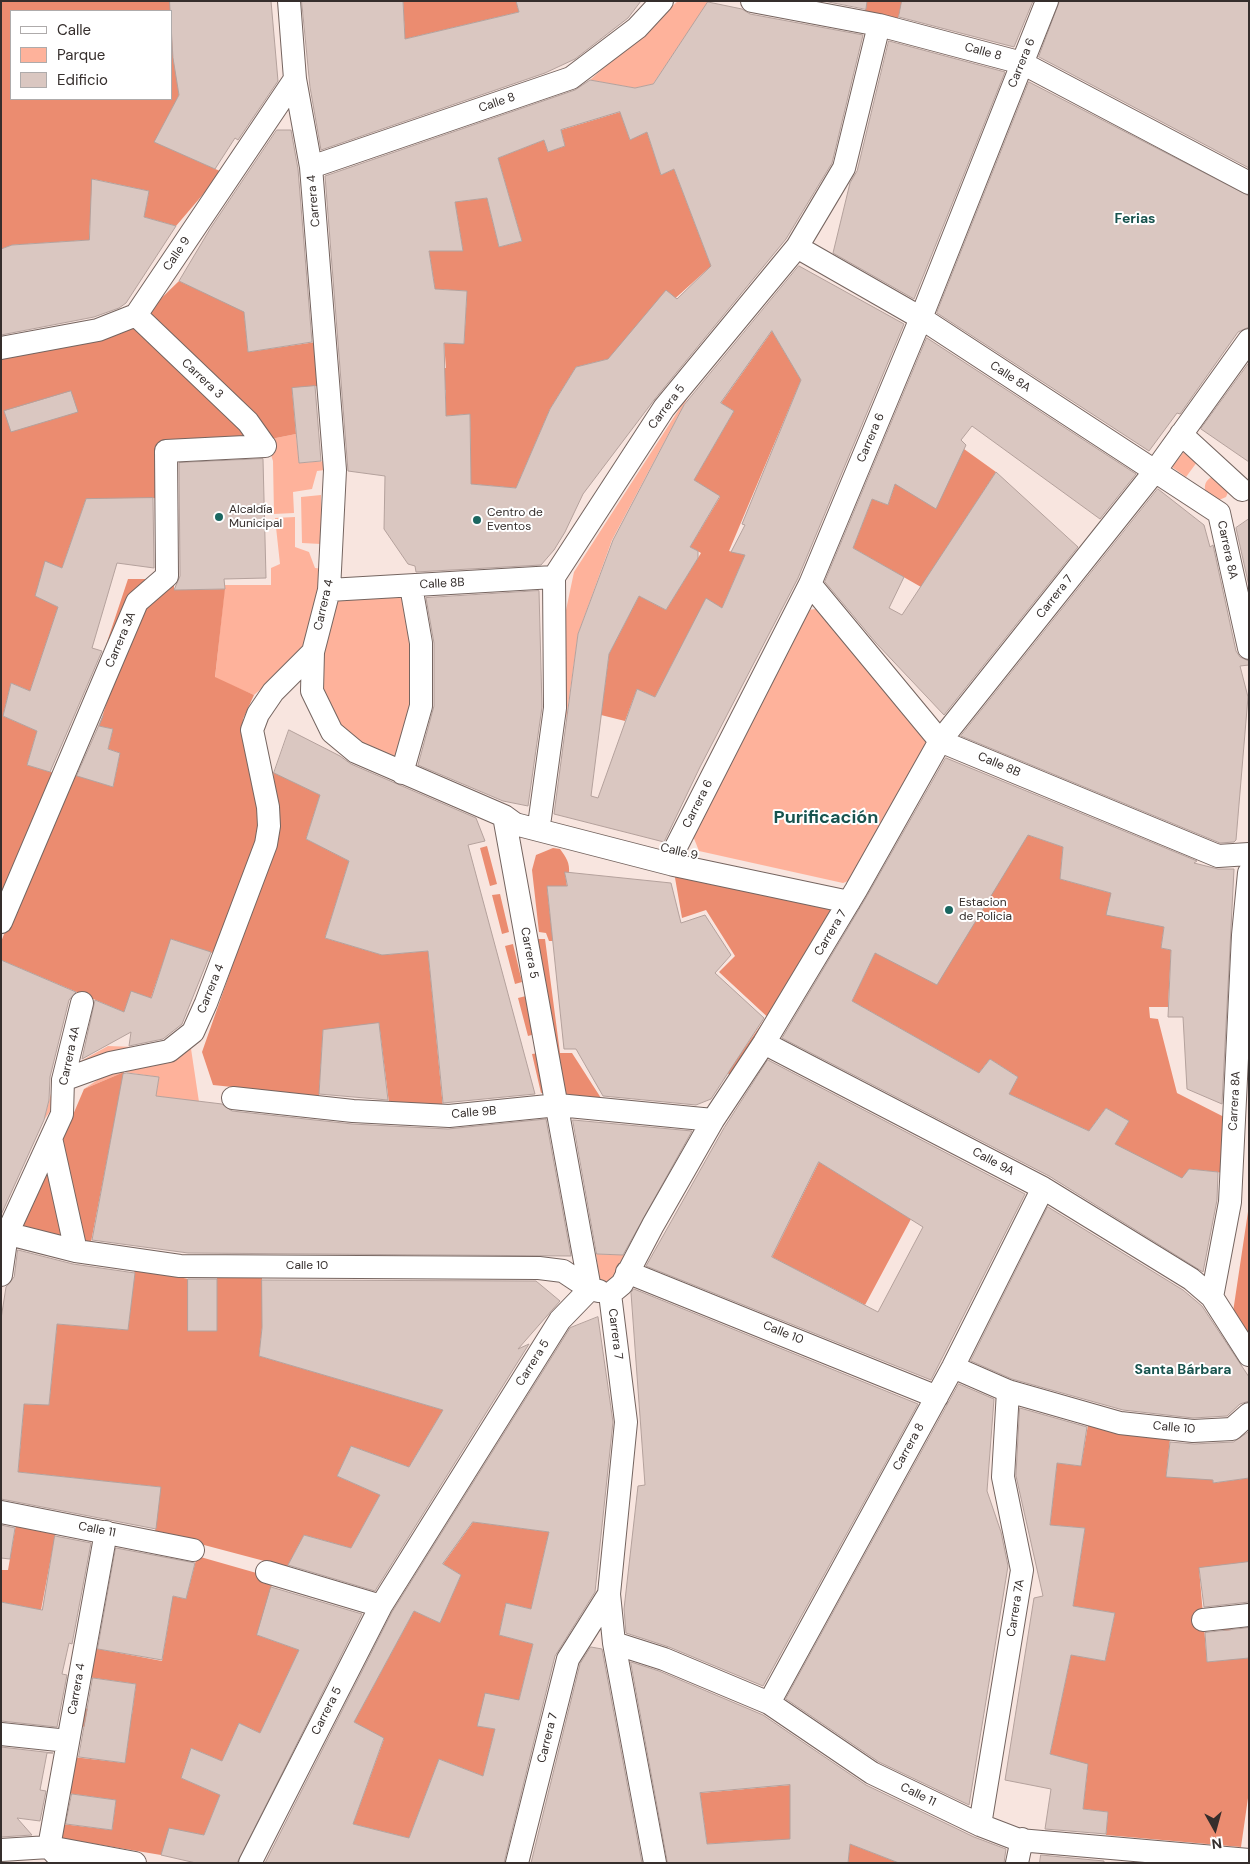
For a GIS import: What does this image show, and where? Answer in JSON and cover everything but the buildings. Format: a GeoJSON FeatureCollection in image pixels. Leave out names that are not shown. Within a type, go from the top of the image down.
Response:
{"type":"FeatureCollection","features":[{"type":"Feature","properties":{"kind":"street","name":"Carrera 4"},"geometry":{"type":"LineString","coordinates":[[63,1080],[110,1063],[169,1050],[193,1032],[206,1003],[266,844],[270,826],[268,807],[252,730],[258,714],[273,692],[313,652],[330,590],[335,470],[311,167],[295,79],[289,1]]}},
{"type":"Feature","properties":{"kind":"street","name":"Calle 8"},"geometry":{"type":"LineString","coordinates":[[311,167],[571,78],[637,28],[662,1]]}},
{"type":"Feature","properties":{"kind":"street","name":"Calle 8"},"geometry":{"type":"LineString","coordinates":[[752,1],[879,25],[1022,63],[1249,183]]}},
{"type":"Feature","properties":{"kind":"street","name":"Carrera 6"},"geometry":{"type":"LineString","coordinates":[[674,858],[810,584],[921,318],[1047,1]]}},
{"type":"Feature","properties":{"kind":"street","name":"Carrera 5"},"geometry":{"type":"LineString","coordinates":[[554,577],[664,408],[797,247],[844,168],[879,25]]}},
{"type":"Feature","properties":{"kind":"street","name":"Calle 9"},"geometry":{"type":"LineString","coordinates":[[136,315],[295,79]]}},
{"type":"Feature","properties":{"kind":"street","name":"Calle 8A"},"geometry":{"type":"LineString","coordinates":[[797,247],[921,318],[1219,514]]}},
{"type":"Feature","properties":{"kind":"street"},"geometry":{"type":"LineString","coordinates":[[1,348],[98,330],[136,315]]}},
{"type":"Feature","properties":{"kind":"street","name":"Carrera 3"},"geometry":{"type":"LineString","coordinates":[[136,315],[248,422],[265,446]]}},
{"type":"Feature","properties":{"kind":"street","name":"Carrera 7"},"geometry":{"type":"LineString","coordinates":[[655,1863],[614,1643],[609,1594],[626,1422],[600,1292],[622,1284],[627,1272],[714,1120],[764,1043],[853,896],[940,741],[1155,471],[1249,340]]}},
{"type":"Feature","properties":{"kind":"street"},"geometry":{"type":"LineString","coordinates":[[1181,434],[1246,483]]}},
{"type":"Feature","properties":{"kind":"street","name":"Carrera 3A"},"geometry":{"type":"LineString","coordinates":[[1,922],[137,602],[167,576],[166,451],[265,446]]}},
{"type":"Feature","properties":{"kind":"street","name":"Carrera 8A"},"geometry":{"type":"LineString","coordinates":[[1246,483],[1219,514],[1249,648]]}},
{"type":"Feature","properties":{"kind":"street"},"geometry":{"type":"LineString","coordinates":[[540,818],[555,708],[554,577]]}},
{"type":"Feature","properties":{"kind":"street","name":"Calle 8B"},"geometry":{"type":"LineString","coordinates":[[330,590],[554,577]]}},
{"type":"Feature","properties":{"kind":"street","name":"Calle 8B"},"geometry":{"type":"LineString","coordinates":[[810,584],[940,741],[1218,856],[1249,854]]}},
{"type":"Feature","properties":{"kind":"street"},"geometry":{"type":"LineString","coordinates":[[402,772],[421,706],[421,643],[411,586]]}},
{"type":"Feature","properties":{"kind":"street","name":"Calle 9"},"geometry":{"type":"LineString","coordinates":[[313,652],[312,691],[332,732],[356,752],[504,816],[515,824],[853,896]]}},
{"type":"Feature","properties":{"kind":"street","name":"Calle 9"},"geometry":{"type":"LineString","coordinates":[[504,816],[517,812],[674,858]]}},
{"type":"Feature","properties":{"kind":"street","name":"Carrera 5"},"geometry":{"type":"LineString","coordinates":[[250,1863],[382,1606],[560,1320],[600,1292],[558,1105],[504,816]]}},
{"type":"Feature","properties":{"kind":"street","name":"Carrera 8A"},"geometry":{"type":"LineString","coordinates":[[1212,1297],[1230,1202],[1249,873]]}},
{"type":"Feature","properties":{"kind":"street","name":"Carrera 4A"},"geometry":{"type":"LineString","coordinates":[[4,1233],[62,1114],[63,1080],[82,1003]]}},
{"type":"Feature","properties":{"kind":"street","name":"Calle 9A"},"geometry":{"type":"LineString","coordinates":[[764,1043],[1043,1188],[1191,1279],[1212,1297],[1249,1355]]}},
{"type":"Feature","properties":{"kind":"street","name":"Calle 9B"},"geometry":{"type":"LineString","coordinates":[[233,1098],[353,1111],[449,1116],[558,1105],[714,1120]]}},
{"type":"Feature","properties":{"kind":"street"},"geometry":{"type":"LineString","coordinates":[[51,1138],[76,1251]]}},
{"type":"Feature","properties":{"kind":"street","name":"Carrera 8"},"geometry":{"type":"LineString","coordinates":[[769,1703],[953,1367],[1043,1188]]}},
{"type":"Feature","properties":{"kind":"street"},"geometry":{"type":"LineString","coordinates":[[1,1275],[4,1233]]}},
{"type":"Feature","properties":{"kind":"street","name":"Calle 10"},"geometry":{"type":"LineString","coordinates":[[4,1233],[76,1251],[180,1266],[538,1268],[563,1272],[600,1292]]}},
{"type":"Feature","properties":{"kind":"street","name":"Calle 10"},"geometry":{"type":"LineString","coordinates":[[627,1272],[937,1396]]}},
{"type":"Feature","properties":{"kind":"street","name":"Calle 10"},"geometry":{"type":"LineString","coordinates":[[953,1367],[1008,1391],[1120,1422],[1194,1431],[1232,1429],[1249,1414]]}},
{"type":"Feature","properties":{"kind":"street","name":"Carrera 7A"},"geometry":{"type":"LineString","coordinates":[[980,1825],[1022,1570],[1003,1477],[1008,1391]]}},
{"type":"Feature","properties":{"kind":"street","name":"Calle 11"},"geometry":{"type":"LineString","coordinates":[[1,1512],[193,1550]]}},
{"type":"Feature","properties":{"kind":"street","name":"Carrera 4"},"geometry":{"type":"LineString","coordinates":[[56,1855],[68,1741],[106,1532]]}},
{"type":"Feature","properties":{"kind":"street"},"geometry":{"type":"LineString","coordinates":[[267,1572],[382,1606]]}},
{"type":"Feature","properties":{"kind":"street","name":"Carrera 7"},"geometry":{"type":"LineString","coordinates":[[517,1863],[568,1659],[609,1594]]}},
{"type":"Feature","properties":{"kind":"street"},"geometry":{"type":"LineString","coordinates":[[1203,1620],[1249,1615]]}},
{"type":"Feature","properties":{"kind":"street","name":"Calle 11"},"geometry":{"type":"LineString","coordinates":[[614,1643],[664,1659],[769,1703],[872,1773],[980,1825],[1022,1839],[1091,1855],[1249,1860]]}},
{"type":"Feature","properties":{"kind":"street"},"geometry":{"type":"LineString","coordinates":[[1,1734],[68,1741]]}},
{"type":"Feature","properties":{"kind":"street"},"geometry":{"type":"LineString","coordinates":[[1017,1863],[1022,1839]]}},
{"type":"Feature","properties":{"kind":"street"},"geometry":{"type":"LineString","coordinates":[[1,1850],[135,1863]]}},
{"type":"Feature","properties":{"kind":"green space"},"geometry":{"type":"Polygon","coordinates":[[[678,1],[708,2],[653,84],[635,88],[590,80],[678,1]]]}},
{"type":"Feature","properties":{"kind":"green space"},"geometry":{"type":"Polygon","coordinates":[[[694,386],[612,540],[578,634],[566,720],[562,629],[574,572],[694,386]]]}},
{"type":"Feature","properties":{"kind":"green space"},"geometry":{"type":"Polygon","coordinates":[[[296,434],[299,463],[325,461],[325,470],[317,471],[312,489],[293,492],[294,513],[274,514],[273,461],[266,440],[296,434]]]}},
{"type":"Feature","properties":{"kind":"green space"},"geometry":{"type":"Polygon","coordinates":[[[1186,449],[1200,458],[1186,477],[1172,467],[1186,449]]]}},
{"type":"Feature","properties":{"kind":"green space"},"geometry":{"type":"Polygon","coordinates":[[[1213,476],[1229,490],[1226,497],[1219,500],[1206,493],[1205,490],[1206,483],[1213,476]]]}},
{"type":"Feature","properties":{"kind":"green space"},"geometry":{"type":"Polygon","coordinates":[[[321,495],[321,544],[302,543],[301,497],[321,495]]]}},
{"type":"Feature","properties":{"kind":"green space"},"geometry":{"type":"Polygon","coordinates":[[[295,517],[295,547],[309,552],[315,568],[325,569],[305,650],[254,695],[215,678],[225,585],[271,585],[271,568],[280,564],[275,518],[295,517]]]}},
{"type":"Feature","properties":{"kind":"green space"},"geometry":{"type":"Polygon","coordinates":[[[408,594],[416,706],[399,763],[360,745],[337,725],[321,699],[322,659],[336,598],[408,594]]]}},
{"type":"Feature","properties":{"kind":"green space"},"geometry":{"type":"Polygon","coordinates":[[[822,608],[929,736],[926,749],[859,877],[843,883],[699,851],[693,836],[802,611],[822,608]]]}},
{"type":"Feature","properties":{"kind":"green space"},"geometry":{"type":"Polygon","coordinates":[[[190,1042],[199,1102],[156,1096],[159,1077],[124,1072],[84,1089],[114,1069],[190,1042]]]}},
{"type":"Feature","properties":{"kind":"green space"},"geometry":{"type":"Polygon","coordinates":[[[108,1046],[135,1047],[73,1078],[44,1120],[56,1075],[108,1046]]]}},
{"type":"Feature","properties":{"kind":"green space"},"geometry":{"type":"Polygon","coordinates":[[[596,1254],[627,1255],[618,1282],[600,1282],[596,1254]]]}},
{"type":"Feature","properties":{"kind":"shaded area"},"geometry":{"type":"Polygon","coordinates":[[[1,1],[170,1],[170,10],[10,10],[10,100],[172,100],[172,28],[179,95],[155,142],[222,172],[176,226],[144,217],[149,191],[93,179],[89,240],[12,245],[1,249],[1,1]]]}},
{"type":"Feature","properties":{"kind":"shaded area"},"geometry":{"type":"Polygon","coordinates":[[[403,1],[516,1],[519,12],[405,39],[403,1]]]}},
{"type":"Feature","properties":{"kind":"shaded area"},"geometry":{"type":"Polygon","coordinates":[[[867,1],[902,1],[898,19],[865,11],[867,1]]]}},
{"type":"Feature","properties":{"kind":"shaded area"},"geometry":{"type":"Polygon","coordinates":[[[620,112],[630,140],[647,132],[661,175],[674,169],[711,266],[608,359],[576,367],[550,409],[516,488],[471,484],[470,414],[446,416],[446,390],[403,388],[404,367],[446,368],[444,343],[464,344],[467,291],[435,289],[429,251],[463,251],[455,202],[487,198],[499,247],[522,241],[498,158],[544,140],[548,152],[565,146],[561,130],[620,112]]]}},
{"type":"Feature","properties":{"kind":"shaded area"},"geometry":{"type":"Polygon","coordinates":[[[179,281],[244,311],[248,352],[316,342],[318,386],[292,388],[296,434],[266,440],[143,316],[179,281]]]}},
{"type":"Feature","properties":{"kind":"shaded area"},"geometry":{"type":"Polygon","coordinates":[[[134,321],[256,443],[162,448],[161,498],[86,499],[62,568],[45,562],[36,596],[58,607],[30,691],[11,683],[3,716],[37,731],[27,765],[54,773],[1,903],[1,351],[134,321]]]}},
{"type":"Feature","properties":{"kind":"shaded area"},"geometry":{"type":"Polygon","coordinates":[[[772,331],[801,380],[729,551],[745,555],[722,608],[706,599],[655,697],[637,689],[625,721],[601,715],[609,654],[639,596],[666,610],[701,553],[690,547],[720,497],[694,480],[734,411],[721,403],[772,331]]]}},
{"type":"Feature","properties":{"kind":"shaded area"},"geometry":{"type":"Polygon","coordinates":[[[964,449],[996,472],[921,587],[853,548],[872,499],[888,505],[895,484],[964,449]]]}},
{"type":"Feature","properties":{"kind":"shaded area"},"geometry":{"type":"Polygon","coordinates":[[[128,579],[174,579],[174,590],[225,589],[215,677],[254,695],[243,719],[242,733],[260,825],[235,908],[212,953],[171,939],[151,998],[131,992],[124,1012],[1,960],[1,942],[66,772],[113,787],[120,753],[108,749],[113,729],[99,726],[122,657],[104,651],[128,579]]]}},
{"type":"Feature","properties":{"kind":"shaded area"},"geometry":{"type":"Polygon","coordinates":[[[273,772],[320,795],[306,839],[349,861],[325,938],[382,955],[428,951],[443,1108],[389,1103],[379,1023],[323,1030],[319,1096],[213,1085],[202,1052],[273,850],[280,822],[273,772]]]}},
{"type":"Feature","properties":{"kind":"shaded area"},"geometry":{"type":"Polygon","coordinates":[[[1028,835],[1063,847],[1060,879],[1111,893],[1164,927],[1161,948],[1171,950],[1168,1007],[1149,1007],[1150,1018],[1158,1019],[1177,1093],[1228,1119],[1225,1173],[1189,1169],[1174,1191],[1115,1144],[1129,1121],[1106,1108],[1089,1131],[1009,1094],[1018,1077],[990,1059],[979,1073],[852,1001],[875,953],[962,941],[1028,835]]]}},
{"type":"Feature","properties":{"kind":"shaded area"},"geometry":{"type":"Polygon","coordinates":[[[487,846],[497,884],[490,886],[480,848],[487,846]]]}},
{"type":"Feature","properties":{"kind":"shaded area"},"geometry":{"type":"Polygon","coordinates":[[[553,848],[560,849],[564,855],[568,863],[569,873],[565,873],[567,886],[547,887],[553,941],[549,941],[546,933],[539,932],[532,870],[536,855],[553,848]]]}},
{"type":"Feature","properties":{"kind":"shaded area"},"geometry":{"type":"Polygon","coordinates":[[[674,872],[837,905],[774,1023],[719,972],[735,956],[706,910],[682,918],[674,872]]]}},
{"type":"Feature","properties":{"kind":"shaded area"},"geometry":{"type":"Polygon","coordinates":[[[500,894],[509,932],[502,934],[492,895],[500,894]]]}},
{"type":"Feature","properties":{"kind":"shaded area"},"geometry":{"type":"Polygon","coordinates":[[[536,939],[545,939],[560,1053],[572,1053],[601,1098],[561,1104],[536,939]]]}},
{"type":"Feature","properties":{"kind":"shaded area"},"geometry":{"type":"Polygon","coordinates":[[[513,944],[522,982],[515,984],[505,946],[513,944]]]}},
{"type":"Feature","properties":{"kind":"shaded area"},"geometry":{"type":"Polygon","coordinates":[[[526,996],[535,1034],[528,1036],[518,998],[526,996]]]}},
{"type":"Feature","properties":{"kind":"shaded area"},"geometry":{"type":"Polygon","coordinates":[[[765,1019],[772,1024],[737,1078],[727,1073],[765,1019]]]}},
{"type":"Feature","properties":{"kind":"shaded area"},"geometry":{"type":"Polygon","coordinates":[[[539,1053],[548,1091],[541,1093],[532,1054],[539,1053]]]}},
{"type":"Feature","properties":{"kind":"shaded area"},"geometry":{"type":"Polygon","coordinates":[[[124,1072],[91,1242],[78,1240],[61,1143],[84,1089],[124,1072]]]}},
{"type":"Feature","properties":{"kind":"shaded area"},"geometry":{"type":"Polygon","coordinates":[[[50,1159],[66,1239],[21,1230],[50,1159]]]}},
{"type":"Feature","properties":{"kind":"shaded area"},"geometry":{"type":"Polygon","coordinates":[[[819,1162],[911,1219],[865,1305],[772,1257],[819,1162]]]}},
{"type":"Feature","properties":{"kind":"shaded area"},"geometry":{"type":"Polygon","coordinates":[[[1249,1205],[1249,1336],[1233,1312],[1249,1205]]]}},
{"type":"Feature","properties":{"kind":"shaded area"},"geometry":{"type":"Polygon","coordinates":[[[135,1267],[188,1279],[188,1331],[217,1331],[217,1278],[262,1278],[262,1328],[259,1356],[443,1410],[409,1467],[351,1446],[337,1476],[380,1495],[351,1548],[304,1535],[287,1567],[155,1532],[160,1487],[18,1472],[24,1404],[49,1405],[57,1324],[128,1330],[135,1267]]]}},
{"type":"Feature","properties":{"kind":"shaded area"},"geometry":{"type":"Polygon","coordinates":[[[1088,1425],[1170,1439],[1166,1477],[1212,1464],[1213,1483],[1249,1478],[1249,1566],[1248,1562],[1199,1568],[1207,1662],[1226,1660],[1223,1627],[1231,1626],[1234,1659],[1249,1658],[1249,1791],[1241,1847],[1106,1835],[1108,1812],[1083,1809],[1088,1765],[1050,1754],[1071,1655],[1105,1661],[1115,1613],[1073,1606],[1085,1528],[1050,1525],[1057,1463],[1081,1466],[1088,1425]]]}},
{"type":"Feature","properties":{"kind":"shaded area"},"geometry":{"type":"Polygon","coordinates":[[[473,1522],[549,1532],[531,1609],[506,1603],[499,1635],[533,1644],[519,1700],[477,1726],[495,1729],[483,1776],[439,1759],[409,1838],[353,1824],[384,1739],[354,1722],[414,1611],[440,1623],[461,1575],[443,1564],[473,1522]]]}},
{"type":"Feature","properties":{"kind":"shaded area"},"geometry":{"type":"Polygon","coordinates":[[[16,1524],[56,1531],[41,1610],[1,1602],[1,1570],[8,1570],[16,1524]]]}},
{"type":"Feature","properties":{"kind":"shaded area"},"geometry":{"type":"Polygon","coordinates":[[[197,1556],[274,1578],[257,1635],[299,1650],[260,1733],[239,1723],[222,1761],[191,1748],[181,1778],[220,1795],[204,1835],[170,1829],[161,1855],[60,1838],[62,1824],[112,1830],[116,1800],[66,1793],[73,1757],[125,1763],[129,1733],[79,1726],[82,1708],[132,1714],[136,1684],[87,1677],[93,1648],[162,1661],[169,1620],[134,1588],[186,1599],[197,1556]]]}},
{"type":"Feature","properties":{"kind":"shaded area"},"geometry":{"type":"Polygon","coordinates":[[[790,1785],[791,1863],[768,1840],[707,1844],[700,1793],[790,1785]]]}},
{"type":"Feature","properties":{"kind":"shaded area"},"geometry":{"type":"Polygon","coordinates":[[[850,1844],[899,1863],[848,1863],[850,1844]]]}},
{"type":"Feature","properties":{"kind":"place","name":"Alcaldía Municipal"},"geometry":{"type":"Point","coordinates":[219,517]}},
{"type":"Feature","properties":{"kind":"place","name":"Centro de Eventos"},"geometry":{"type":"Point","coordinates":[477,520]}},
{"type":"Feature","properties":{"kind":"place","name":"Estacion de Policia"},"geometry":{"type":"Point","coordinates":[949,910]}},
{"type":"Feature","properties":{"kind":"district","name":"Ferias"},"geometry":{"type":"Point","coordinates":[1135,219]}},
{"type":"Feature","properties":{"kind":"district","name":"Purificación"},"geometry":{"type":"Point","coordinates":[826,818]}},
{"type":"Feature","properties":{"kind":"district","name":"Santa Bárbara"},"geometry":{"type":"Point","coordinates":[1183,1370]}}]}
